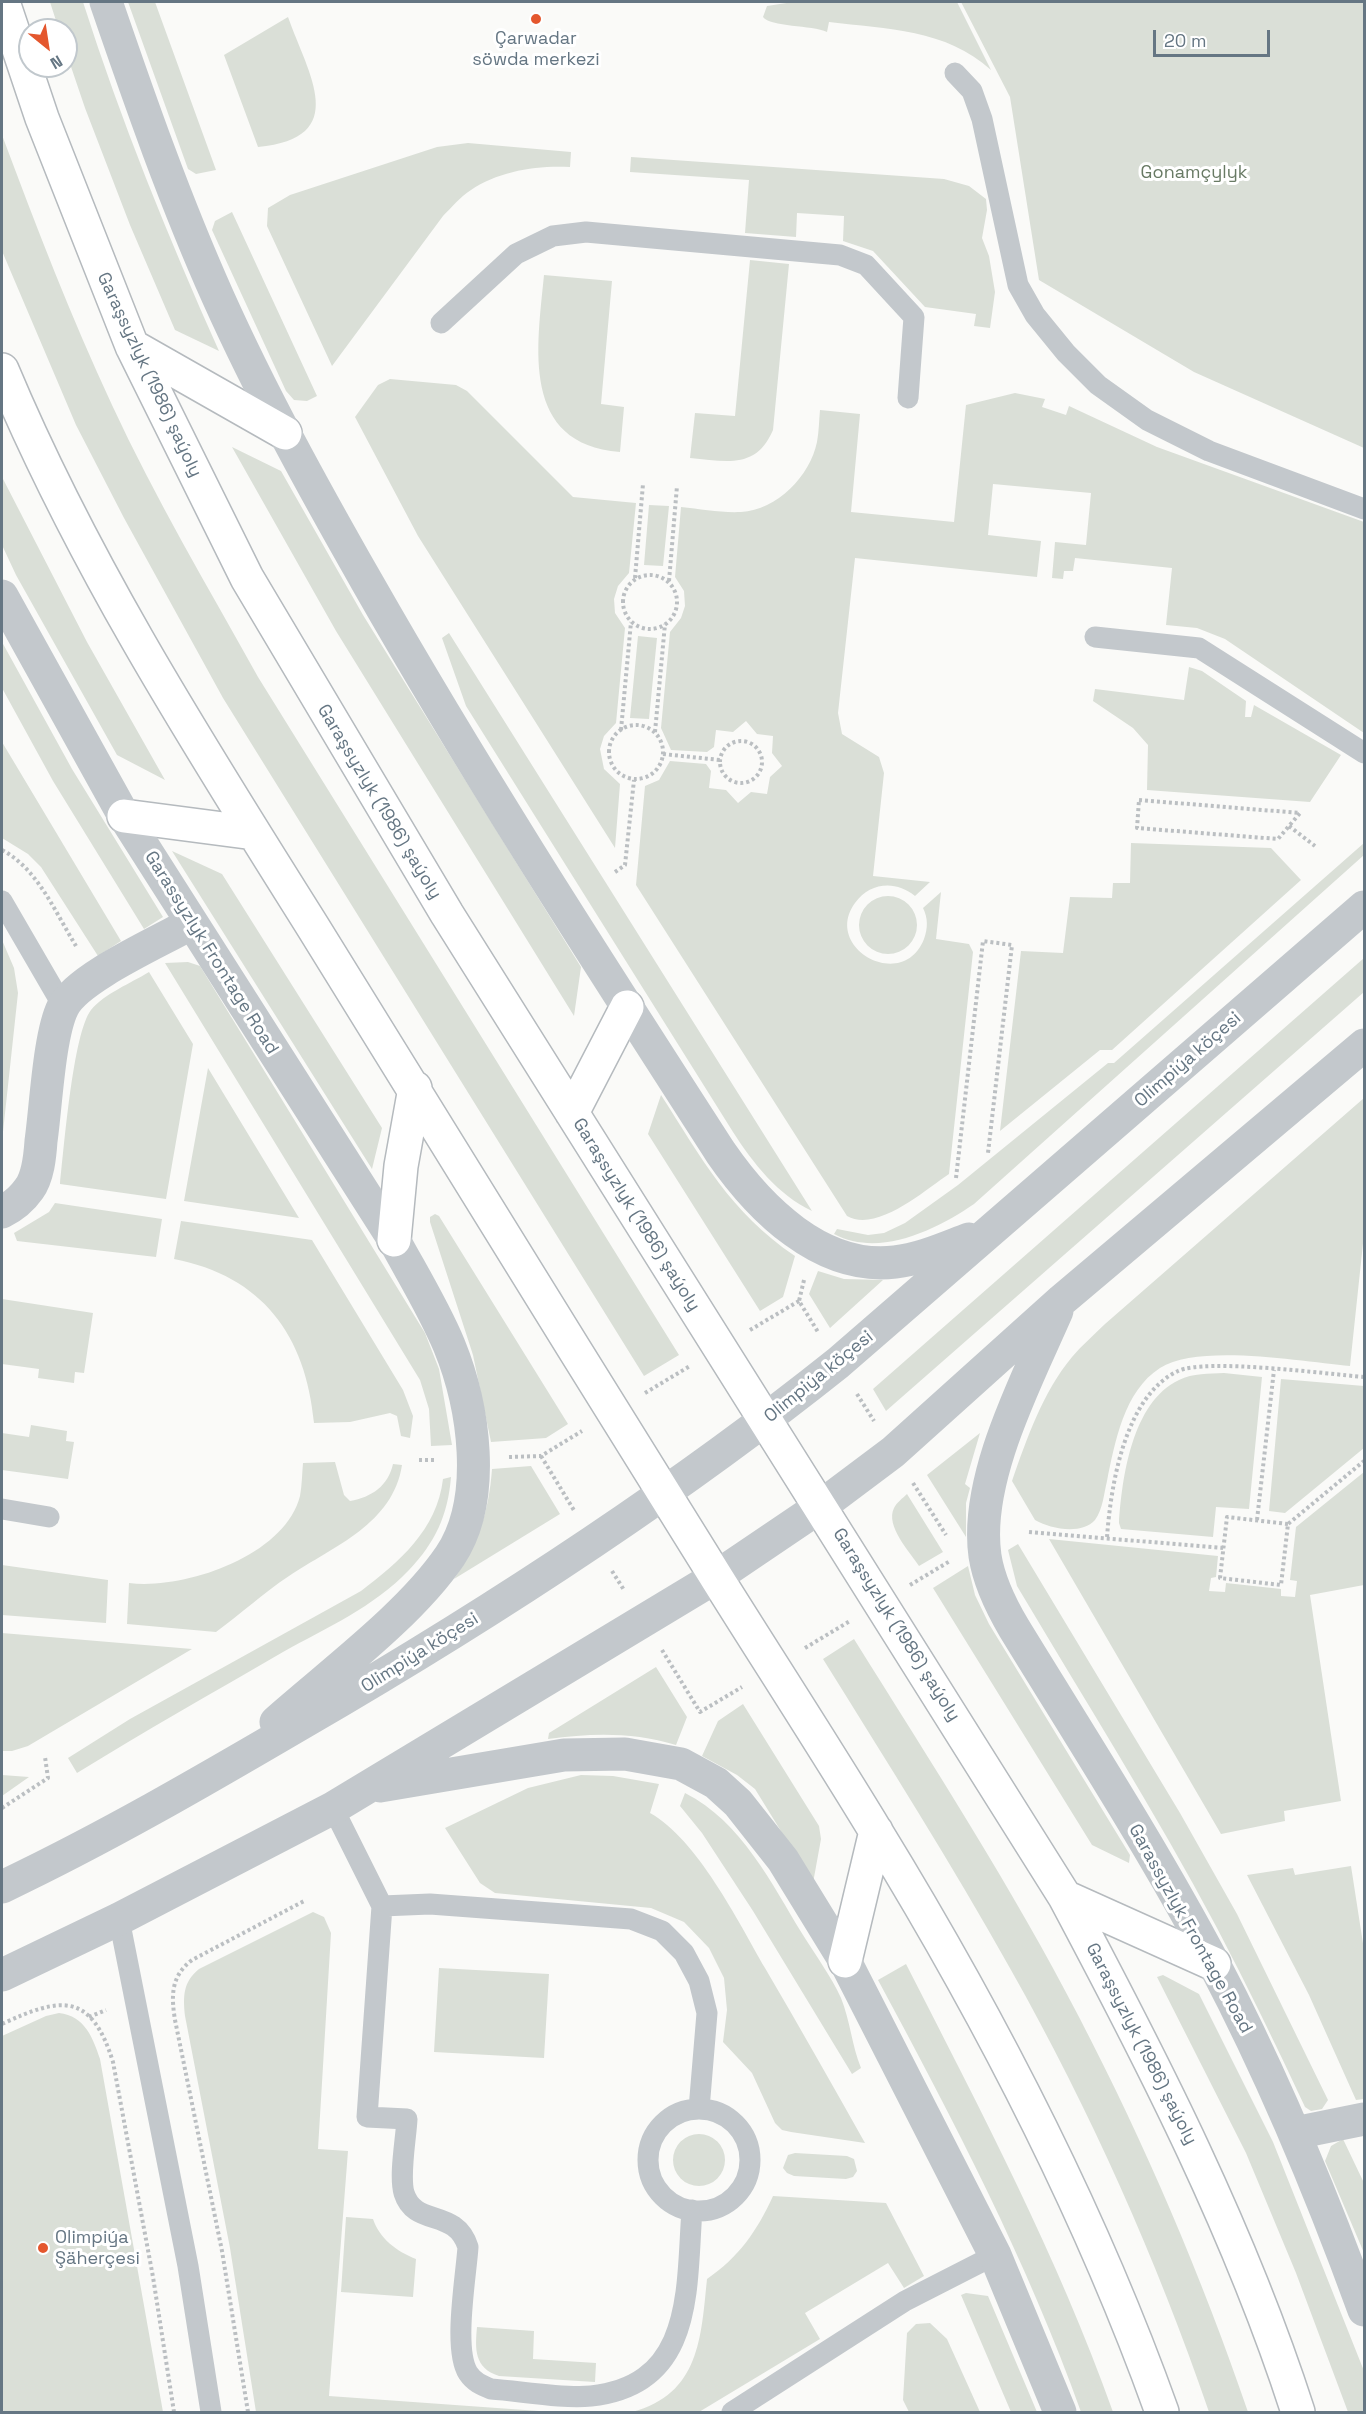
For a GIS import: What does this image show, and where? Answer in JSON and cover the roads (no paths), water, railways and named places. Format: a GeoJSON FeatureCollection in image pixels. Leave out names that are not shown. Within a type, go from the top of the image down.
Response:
{"type":"FeatureCollection","features":[{"type":"Feature","properties":{"kind":"main road","name":"Garaşsyzlyk (1986) şaýoly"},"geometry":{"type":"LineString","coordinates":[[3,2],[42,118],[132,346],[248,578],[441,904],[882,1602],[1065,1897],[1137,2032],[1201,2164],[1239,2250],[1298,2412]]}},
{"type":"Feature","properties":{"kind":"main road"},"geometry":{"type":"LineString","coordinates":[[132,346],[285,433]]}},
{"type":"Feature","properties":{"kind":"main road"},"geometry":{"type":"LineString","coordinates":[[2,370],[47,471],[135,635],[254,833],[415,1088],[613,1413],[876,1831],[949,1955],[1054,2154],[1117,2295],[1162,2412]]}},
{"type":"Feature","properties":{"kind":"main road"},"geometry":{"type":"LineString","coordinates":[[124,816],[254,833]]}},
{"type":"Feature","properties":{"kind":"main road"},"geometry":{"type":"LineString","coordinates":[[572,1113],[627,1007]]}},
{"type":"Feature","properties":{"kind":"main road"},"geometry":{"type":"LineString","coordinates":[[394,1240],[401,1166],[415,1088]]}},
{"type":"Feature","properties":{"kind":"main road"},"geometry":{"type":"LineString","coordinates":[[844,1961],[876,1831]]}},
{"type":"Feature","properties":{"kind":"main road"},"geometry":{"type":"LineString","coordinates":[[1065,1897],[1214,1964]]}},
{"type":"Feature","properties":{"kind":"street"},"geometry":{"type":"LineString","coordinates":[[106,2],[138,95],[182,210],[219,298],[285,433],[439,706],[627,1007],[737,1176],[800,1235],[842,1256],[868,1261],[894,1262],[926,1256],[988,1233]]}},
{"type":"Feature","properties":{"kind":"street","name":"Garassyzlyk Frontage Road"},"geometry":{"type":"LineString","coordinates":[[2,596],[124,816],[394,1240],[430,1305]]}},
{"type":"Feature","properties":{"kind":"street","name":"Olimpiýa köçesi"},"geometry":{"type":"LineString","coordinates":[[2,1887],[91,1844],[364,1687],[594,1543],[766,1421],[838,1364],[1365,907]]}},
{"type":"Feature","properties":{"kind":"street"},"geometry":{"type":"LineString","coordinates":[[2,1212],[11,1207],[30,1188],[39,1161],[56,1028],[63,1006],[76,990],[95,977],[192,923]]}},
{"type":"Feature","properties":{"kind":"street"},"geometry":{"type":"LineString","coordinates":[[2,1975],[119,1920],[333,1808],[716,1577],[820,1506],[893,1452],[1062,1300],[1365,1046]]}},
{"type":"Feature","properties":{"kind":"street","name":"Garassyzlyk Frontage Road"},"geometry":{"type":"LineString","coordinates":[[1062,1300],[1006,1428],[987,1500],[984,1543],[989,1573],[1014,1628],[1214,1964],[1295,2133],[1324,2200],[1365,2310]]}},
{"type":"Feature","properties":{"kind":"street","name":"Olimpiýa köçesi"},"geometry":{"type":"LineString","coordinates":[[219,1772],[392,1620],[431,1581],[462,1536],[471,1508],[474,1477],[471,1438],[449,1347],[430,1305]]}},
{"type":"Feature","properties":{"kind":"street"},"geometry":{"type":"LineString","coordinates":[[363,1789],[564,1755],[599,1753],[656,1758],[681,1764],[716,1783],[738,1803],[763,1832],[844,1961],[995,2255],[1060,2412]]}},
{"type":"Feature","properties":{"kind":"street"},"geometry":{"type":"LineString","coordinates":[[1295,2133],[1365,2119]]}},
{"type":"Feature","properties":{"kind":"lane"},"geometry":{"type":"LineString","coordinates":[[955,73],[972,92],[982,119],[1018,285],[1035,315],[1066,353],[1098,385],[1147,420],[1209,451],[1365,509]]}},
{"type":"Feature","properties":{"kind":"lane"},"geometry":{"type":"LineString","coordinates":[[441,323],[516,254],[553,236],[586,232],[840,255],[866,265],[914,317],[908,398]]}},
{"type":"Feature","properties":{"kind":"lane"},"geometry":{"type":"LineString","coordinates":[[1095,636],[1199,648],[1365,753]]}},
{"type":"Feature","properties":{"kind":"lane"},"geometry":{"type":"LineString","coordinates":[[2,902],[63,1006]]}},
{"type":"Feature","properties":{"kind":"lane"},"geometry":{"type":"LineString","coordinates":[[2,1509],[49,1517]]}},
{"type":"Feature","properties":{"kind":"lane"},"geometry":{"type":"LineString","coordinates":[[333,1808],[382,1906],[367,2117],[407,2119],[403,2180],[404,2192],[410,2206],[420,2214],[457,2227],[464,2236],[468,2247],[460,2346],[468,2373],[477,2384],[491,2389],[590,2396],[624,2388],[654,2371],[675,2344],[684,2314],[692,2210]]}},
{"type":"Feature","properties":{"kind":"lane"},"geometry":{"type":"LineString","coordinates":[[382,1906],[430,1904],[631,1919],[662,1932],[684,1953],[699,1981],[706,2013],[699,2109]]}},
{"type":"Feature","properties":{"kind":"lane"},"geometry":{"type":"LineString","coordinates":[[119,1920],[188,2266],[211,2412]]}},
{"type":"Feature","properties":{"kind":"lane"},"geometry":{"type":"LineString","coordinates":[[711,2109],[727,2116],[740,2128],[748,2145],[751,2162],[747,2179],[737,2194],[723,2205],[705,2211],[692,2210],[671,2203],[658,2191],[650,2175],[648,2158],[651,2140],[661,2125],[676,2114],[711,2109]]}},
{"type":"Feature","properties":{"kind":"lane"},"geometry":{"type":"LineString","coordinates":[[732,2412],[905,2301],[995,2255]]}},
{"type":"Feature","properties":{"kind":"place","name":"Çarwadar söwda merkezi"},"geometry":{"type":"Point","coordinates":[536,19]}},
{"type":"Feature","properties":{"kind":"place","name":"Olimpiýa Şäherçesi"},"geometry":{"type":"Point","coordinates":[43,2248]}},
{"type":"Feature","properties":{"kind":"park label","name":"Gonamçylyk"},"geometry":{"type":"Point","coordinates":[1194,173]}}]}
